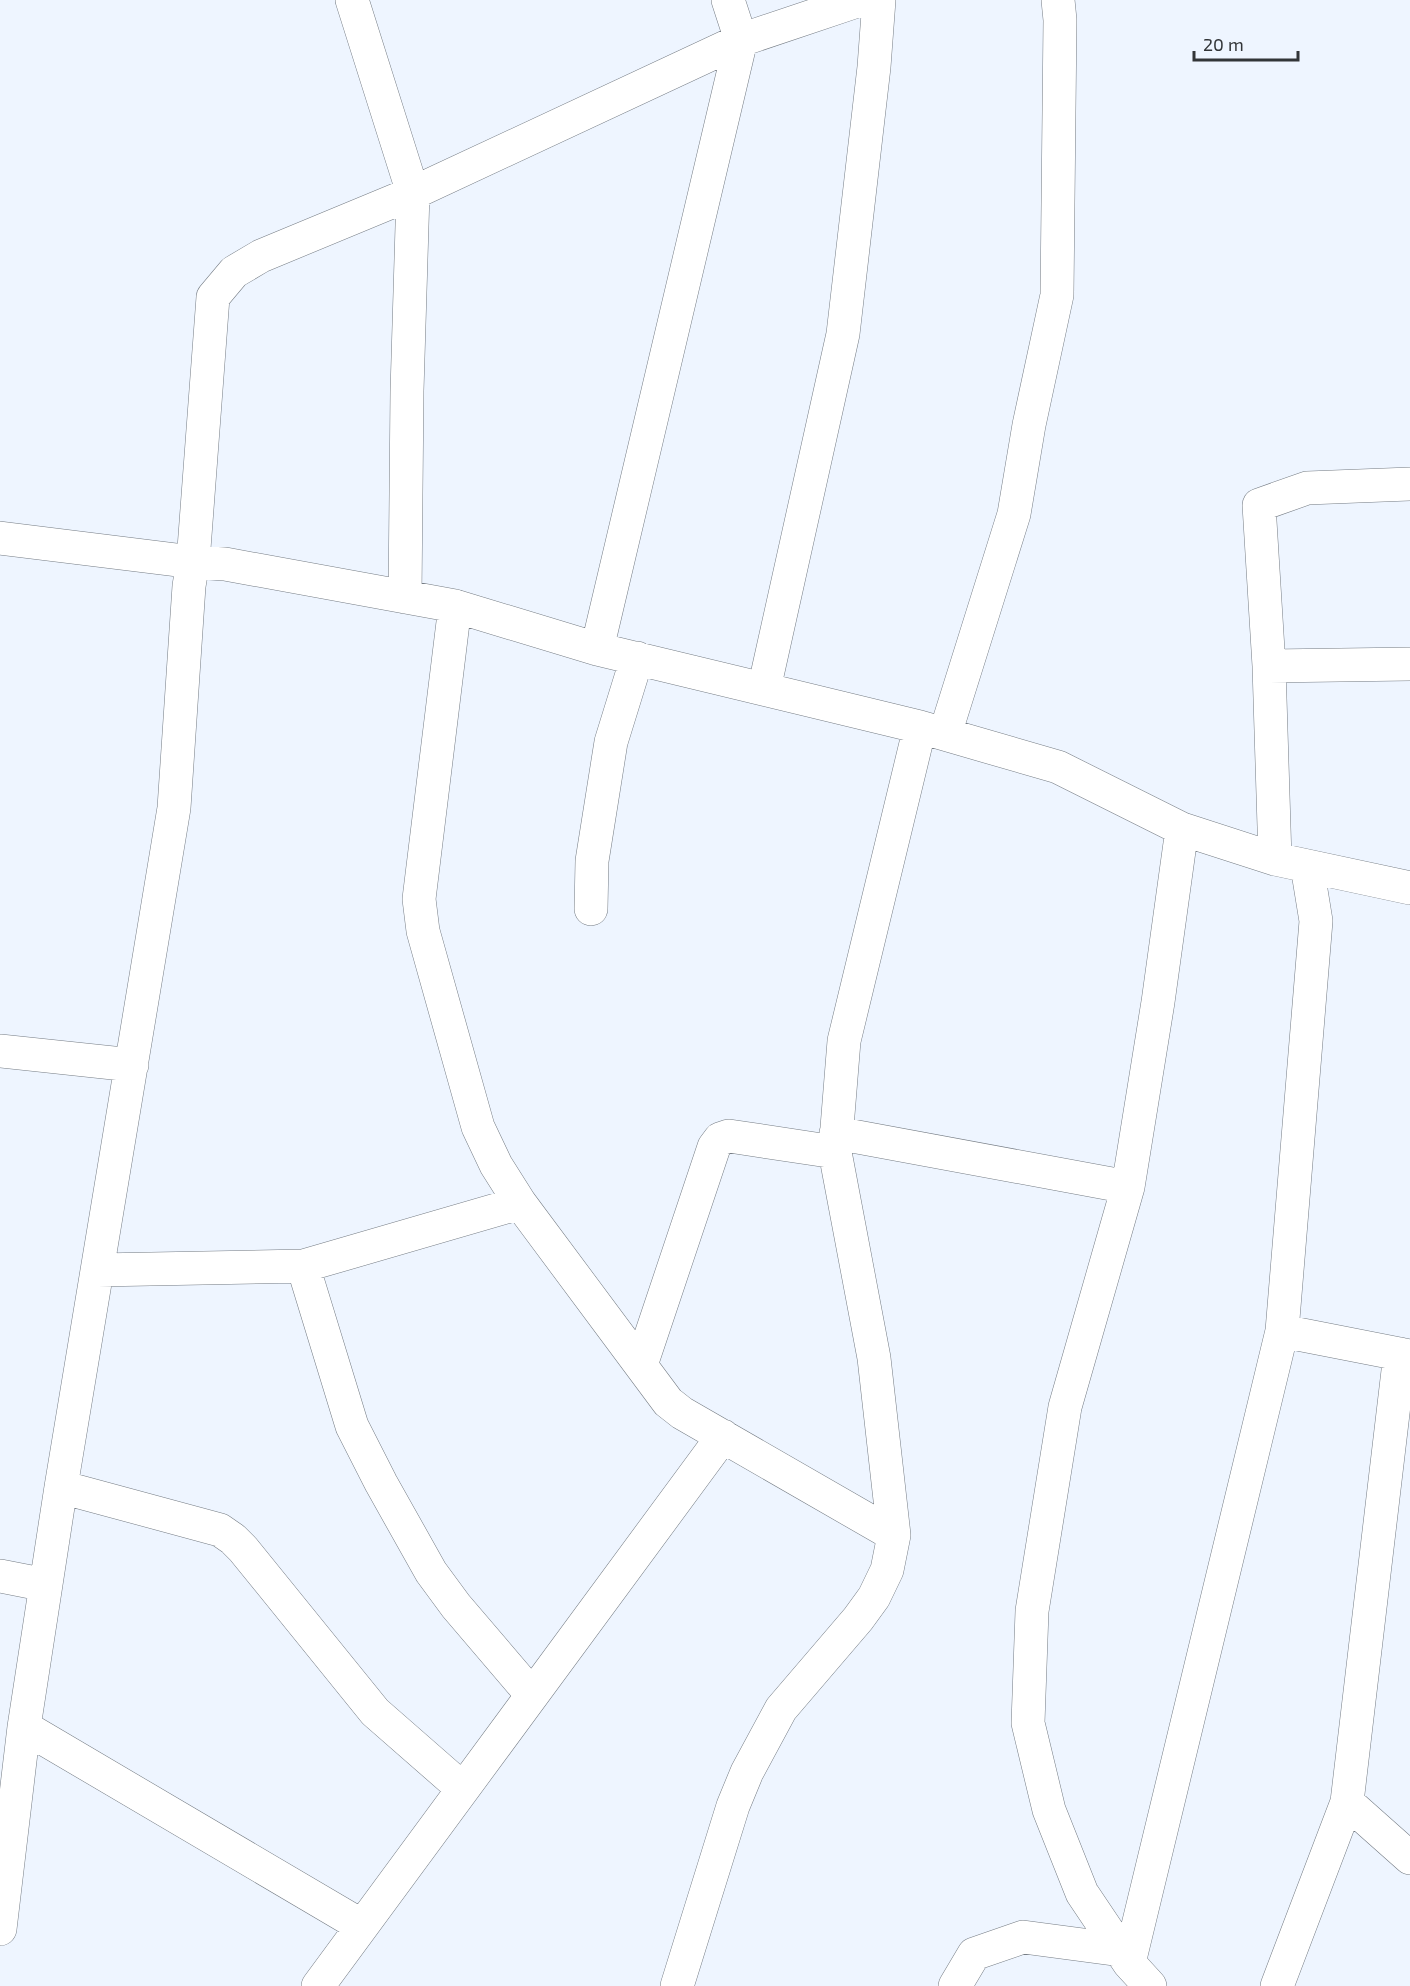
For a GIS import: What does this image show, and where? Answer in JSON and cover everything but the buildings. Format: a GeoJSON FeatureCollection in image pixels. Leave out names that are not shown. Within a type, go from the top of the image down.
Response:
{"type":"FeatureCollection","features":[{"type":"Feature","properties":{"kind":"street"},"geometry":{"type":"LineString","coordinates":[[352,0],[413,193],[407,391],[405,597]]}},
{"type":"Feature","properties":{"kind":"street"},"geometry":{"type":"LineString","coordinates":[[597,649],[741,40],[728,0]]}},
{"type":"Feature","properties":{"kind":"street"},"geometry":{"type":"LineString","coordinates":[[0,1929],[24,1727],[61,1487],[174,808],[189,586],[194,562],[213,297],[234,272],[261,256],[413,193],[741,40],[860,0]]}},
{"type":"Feature","properties":{"kind":"street"},"geometry":{"type":"LineString","coordinates":[[764,689],[843,334],[874,67],[879,0]]}},
{"type":"Feature","properties":{"kind":"street"},"geometry":{"type":"LineString","coordinates":[[677,1986],[733,1806],[747,1772],[781,1709],[858,1619],[874,1598],[888,1570],[894,1535],[874,1358],[836,1142],[844,1041],[932,730],[1014,514],[1029,425],[1057,296],[1060,20],[1058,0]]}},
{"type":"Feature","properties":{"kind":"street"},"geometry":{"type":"LineString","coordinates":[[1275,859],[1269,666],[1259,505],[1306,488],[1410,484]]}},
{"type":"Feature","properties":{"kind":"street"},"geometry":{"type":"LineString","coordinates":[[0,538],[225,564],[454,606],[597,649],[932,730],[1058,767],[1182,829],[1275,859],[1410,888]]}},
{"type":"Feature","properties":{"kind":"street"},"geometry":{"type":"LineString","coordinates":[[454,606],[419,900],[423,931],[478,1127],[496,1165],[520,1203],[668,1401],[682,1413],[894,1535]]}},
{"type":"Feature","properties":{"kind":"street"},"geometry":{"type":"LineString","coordinates":[[591,909],[592,861],[611,742],[637,658]]}},
{"type":"Feature","properties":{"kind":"street"},"geometry":{"type":"LineString","coordinates":[[1269,666],[1410,663]]}},
{"type":"Feature","properties":{"kind":"street"},"geometry":{"type":"LineString","coordinates":[[1133,1966],[1082,1893],[1049,1810],[1028,1723],[1032,1611],[1065,1407],[1128,1187],[1158,1002],[1182,829]]}},
{"type":"Feature","properties":{"kind":"street"},"geometry":{"type":"LineString","coordinates":[[1133,1966],[1281,1331],[1316,921],[1307,867]]}},
{"type":"Feature","properties":{"kind":"street"},"geometry":{"type":"LineString","coordinates":[[0,1051],[132,1065]]}},
{"type":"Feature","properties":{"kind":"street"},"geometry":{"type":"LineString","coordinates":[[640,1365],[714,1147],[720,1139],[729,1136],[836,1142],[1128,1187]]}},
{"type":"Feature","properties":{"kind":"street"},"geometry":{"type":"LineString","coordinates":[[98,1270],[303,1266],[520,1203]]}},
{"type":"Feature","properties":{"kind":"street"},"geometry":{"type":"LineString","coordinates":[[303,1266],[352,1426],[381,1483],[431,1572],[456,1606],[532,1695]]}},
{"type":"Feature","properties":{"kind":"street"},"geometry":{"type":"LineString","coordinates":[[1277,1986],[1347,1802],[1405,1355],[1281,1331]]}},
{"type":"Feature","properties":{"kind":"street"},"geometry":{"type":"LineString","coordinates":[[318,1986],[723,1436]]}},
{"type":"Feature","properties":{"kind":"street"},"geometry":{"type":"LineString","coordinates":[[61,1487],[220,1530],[233,1539],[375,1712],[463,1789]]}},
{"type":"Feature","properties":{"kind":"street"},"geometry":{"type":"LineString","coordinates":[[0,1576],[46,1585]]}},
{"type":"Feature","properties":{"kind":"street"},"geometry":{"type":"LineString","coordinates":[[24,1727],[362,1926]]}},
{"type":"Feature","properties":{"kind":"street"},"geometry":{"type":"LineString","coordinates":[[1347,1802],[1410,1858]]}},
{"type":"Feature","properties":{"kind":"street"},"geometry":{"type":"LineString","coordinates":[[954,1986],[974,1954],[1023,1937],[1133,1966]]}}]}
